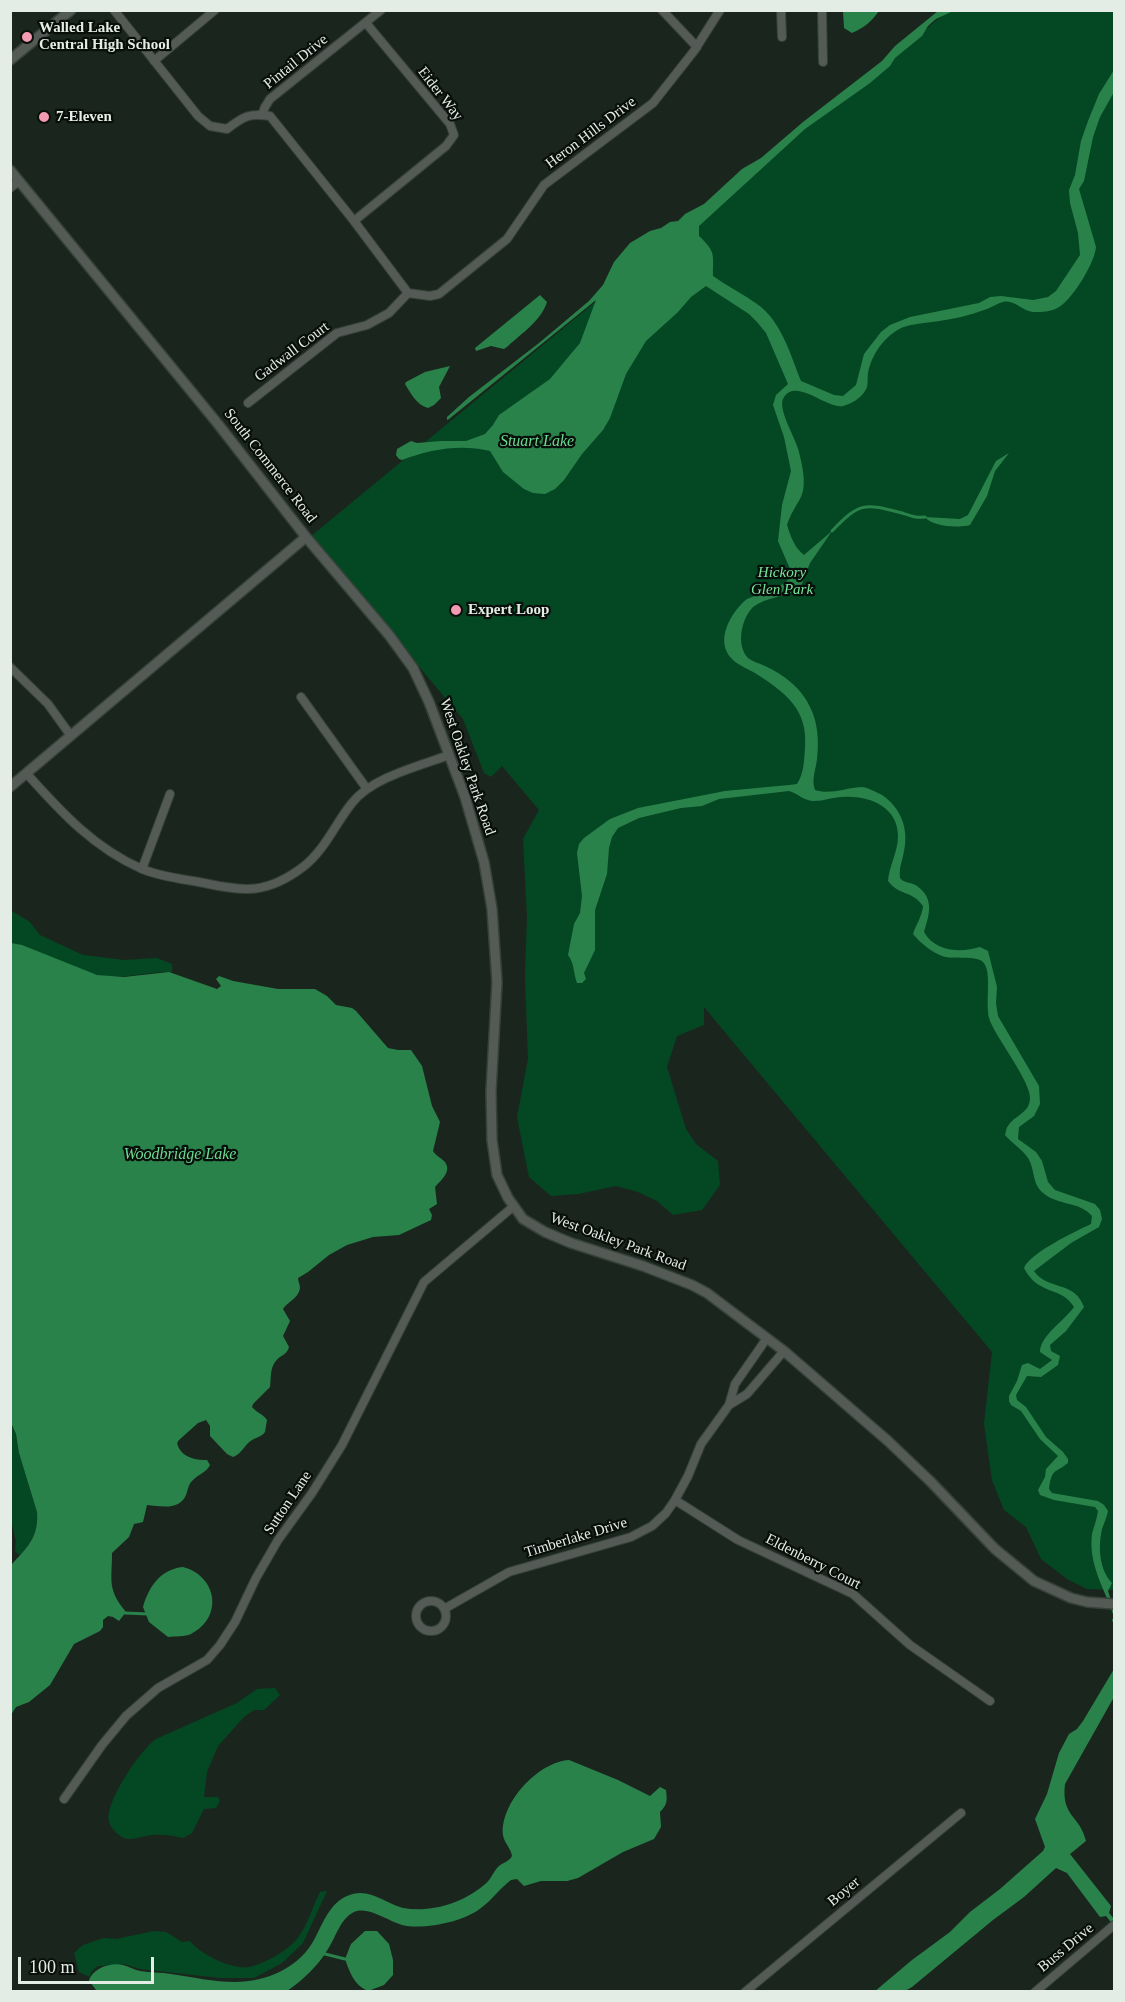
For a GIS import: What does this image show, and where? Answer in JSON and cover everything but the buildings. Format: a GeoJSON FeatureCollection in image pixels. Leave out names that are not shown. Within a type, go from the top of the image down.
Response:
{"type":"FeatureCollection","features":[{"type":"Feature","properties":{"kind":"street"},"geometry":{"type":"LineString","coordinates":[[10,60],[71,10]]}},
{"type":"Feature","properties":{"kind":"street"},"geometry":{"type":"LineString","coordinates":[[114,10],[198,116],[210,126],[227,129],[242,117],[254,114],[270,116],[406,290]]}},
{"type":"Feature","properties":{"kind":"street"},"geometry":{"type":"LineString","coordinates":[[154,61],[215,10]]}},
{"type":"Feature","properties":{"kind":"street","name":"Pintail Drive"},"geometry":{"type":"LineString","coordinates":[[262,115],[270,99],[381,10]]}},
{"type":"Feature","properties":{"kind":"street"},"geometry":{"type":"LineString","coordinates":[[662,10],[697,46]]}},
{"type":"Feature","properties":{"kind":"street","name":"Heron Hills Drive"},"geometry":{"type":"LineString","coordinates":[[406,290],[430,296],[439,294],[496,249],[512,233],[544,185],[653,103],[697,46],[720,10]]}},
{"type":"Feature","properties":{"kind":"street"},"geometry":{"type":"LineString","coordinates":[[781,10],[782,37]]}},
{"type":"Feature","properties":{"kind":"street"},"geometry":{"type":"LineString","coordinates":[[822,10],[823,62]]}},
{"type":"Feature","properties":{"kind":"street","name":"Eider Way"},"geometry":{"type":"LineString","coordinates":[[354,221],[446,146],[454,135],[450,124],[366,22]]}},
{"type":"Feature","properties":{"kind":"street","name":"South Commerce Road"},"geometry":{"type":"LineString","coordinates":[[10,170],[204,407],[306,537],[10,788]]}},
{"type":"Feature","properties":{"kind":"street"},"geometry":{"type":"LineString","coordinates":[[10,188],[19,180]]}},
{"type":"Feature","properties":{"kind":"street","name":"Gadwall Court"},"geometry":{"type":"LineString","coordinates":[[248,403],[337,333],[367,325],[389,313],[406,290]]}},
{"type":"Feature","properties":{"kind":"street","name":"West Oakley Park Road"},"geometry":{"type":"LineString","coordinates":[[306,537],[389,635],[413,668],[429,702],[465,797],[484,862],[492,909],[497,982],[491,1091],[492,1140],[497,1175],[508,1198],[523,1219],[571,1243],[643,1266],[692,1285],[723,1304],[784,1352],[888,1441],[932,1482],[994,1550],[1034,1581],[1071,1598],[1114,1604]]}},
{"type":"Feature","properties":{"kind":"street"},"geometry":{"type":"LineString","coordinates":[[10,667],[48,704],[71,736]]}},
{"type":"Feature","properties":{"kind":"street"},"geometry":{"type":"LineString","coordinates":[[301,697],[367,789]]}},
{"type":"Feature","properties":{"kind":"street"},"geometry":{"type":"LineString","coordinates":[[27,774],[82,833],[142,869],[172,878],[229,889],[255,889],[268,886],[291,875],[315,857],[352,802],[367,789],[390,777],[449,755]]}},
{"type":"Feature","properties":{"kind":"street"},"geometry":{"type":"LineString","coordinates":[[142,869],[170,794]]}},
{"type":"Feature","properties":{"kind":"street","name":"Sutton Lane"},"geometry":{"type":"LineString","coordinates":[[64,1799],[102,1745],[126,1716],[158,1688],[207,1660],[220,1645],[235,1622],[256,1578],[278,1540],[312,1493],[342,1445],[424,1282],[514,1206]]}},
{"type":"Feature","properties":{"kind":"street","name":"Timberlake Drive"},"geometry":{"type":"LineString","coordinates":[[444,1609],[509,1572],[631,1537],[652,1526],[666,1513],[675,1500],[701,1444],[729,1405],[735,1384],[767,1338]]}},
{"type":"Feature","properties":{"kind":"street","name":"Timberlake Drive"},"geometry":{"type":"LineString","coordinates":[[729,1405],[747,1394],[784,1352]]}},
{"type":"Feature","properties":{"kind":"street","name":"Eldenberry Court"},"geometry":{"type":"LineString","coordinates":[[675,1500],[738,1540],[853,1594],[910,1645],[990,1701]]}},
{"type":"Feature","properties":{"kind":"street","name":"Boyer"},"geometry":{"type":"LineString","coordinates":[[745,1992],[961,1813]]}},
{"type":"Feature","properties":{"kind":"street","name":"Buss Drive"},"geometry":{"type":"LineString","coordinates":[[1035,1992],[1114,1924]]}},
{"type":"Feature","properties":{"kind":"green space","name":"Hickory Glen Park"},"geometry":{"type":"Polygon","coordinates":[[[948,11],[1114,11],[1114,1590],[1087,1589],[1067,1579],[1041,1559],[1026,1527],[1004,1510],[992,1480],[984,1424],[992,1352],[704,1007],[704,1025],[677,1036],[667,1067],[686,1129],[696,1144],[718,1161],[720,1185],[702,1210],[673,1215],[657,1201],[638,1192],[616,1186],[578,1194],[551,1196],[529,1177],[517,1117],[528,1059],[525,977],[527,917],[523,839],[539,810],[502,766],[491,777],[484,773],[463,719],[310,537],[948,11]]]}},
{"type":"Feature","properties":{"kind":"green space"},"geometry":{"type":"Polygon","coordinates":[[[10,910],[30,922],[40,935],[83,955],[124,960],[157,958],[172,964],[172,972],[107,976],[76,969],[11,943],[10,910]]]}},
{"type":"Feature","properties":{"kind":"green space"},"geometry":{"type":"Polygon","coordinates":[[[10,1423],[16,1434],[19,1453],[37,1512],[34,1536],[20,1556],[15,1551],[16,1541],[11,1520],[10,1423]]]}},
{"type":"Feature","properties":{"kind":"green space"},"geometry":{"type":"Polygon","coordinates":[[[275,1688],[280,1695],[264,1710],[254,1710],[244,1717],[218,1746],[207,1772],[204,1797],[218,1797],[220,1801],[216,1808],[204,1809],[192,1833],[183,1838],[171,1835],[151,1835],[130,1839],[124,1838],[115,1831],[109,1821],[109,1812],[118,1789],[133,1764],[156,1739],[237,1703],[257,1689],[275,1688]]]}},
{"type":"Feature","properties":{"kind":"green space"},"geometry":{"type":"Polygon","coordinates":[[[327,1891],[303,1943],[282,1963],[254,1978],[220,1978],[140,1969],[124,1964],[98,1966],[91,1972],[90,1977],[79,1972],[74,1953],[83,1945],[104,1938],[116,1939],[154,1931],[166,1932],[182,1942],[190,1941],[201,1951],[225,1964],[249,1967],[275,1956],[293,1944],[304,1929],[320,1892],[327,1891]]]}},
{"type":"Feature","properties":{"kind":"water"},"geometry":{"type":"Polygon","coordinates":[[[879,10],[867,24],[852,33],[844,28],[843,11],[879,10]]]}},
{"type":"Feature","properties":{"kind":"water","name":"Stuart Lake"},"geometry":{"type":"Polygon","coordinates":[[[938,11],[953,11],[936,19],[922,36],[870,83],[805,129],[699,226],[699,236],[712,254],[713,276],[757,304],[773,319],[801,381],[834,395],[843,396],[856,385],[864,354],[881,332],[890,325],[910,317],[979,303],[990,297],[1033,300],[1048,297],[1056,291],[1080,255],[1069,190],[1075,175],[1081,141],[1088,121],[1099,94],[1114,70],[1114,92],[1100,117],[1093,137],[1084,181],[1079,189],[1096,247],[1095,254],[1077,288],[1065,303],[1056,309],[1033,312],[1011,302],[1003,302],[961,317],[903,327],[889,336],[873,357],[866,389],[852,402],[836,406],[804,392],[796,391],[784,397],[783,408],[799,452],[804,480],[803,492],[787,525],[790,534],[795,545],[804,555],[832,531],[810,563],[800,589],[753,607],[745,618],[741,640],[744,653],[748,658],[786,678],[803,695],[811,709],[817,727],[818,740],[815,790],[826,792],[866,788],[889,800],[899,813],[905,835],[900,878],[917,886],[926,896],[929,907],[924,932],[929,939],[949,949],[965,950],[980,947],[988,951],[997,987],[998,1016],[1039,1086],[1040,1104],[1034,1116],[1019,1127],[1018,1139],[1036,1152],[1042,1161],[1048,1182],[1055,1190],[1095,1204],[1100,1210],[1102,1219],[1099,1227],[1071,1243],[1034,1271],[1046,1281],[1074,1293],[1084,1307],[1066,1331],[1050,1345],[1051,1351],[1060,1356],[1058,1365],[1041,1377],[1027,1376],[1016,1395],[1017,1400],[1026,1407],[1046,1437],[1068,1459],[1068,1463],[1051,1478],[1049,1489],[1052,1493],[1098,1501],[1108,1511],[1102,1529],[1100,1550],[1104,1571],[1112,1583],[1108,1591],[1114,1617],[1092,1556],[1092,1534],[1098,1511],[1095,1507],[1054,1500],[1040,1495],[1038,1490],[1045,1477],[1046,1469],[1058,1456],[1040,1439],[1021,1411],[1009,1401],[1022,1365],[1028,1363],[1040,1369],[1052,1360],[1040,1352],[1041,1346],[1048,1334],[1074,1307],[1063,1296],[1036,1283],[1024,1268],[1043,1250],[1091,1224],[1092,1216],[1081,1208],[1054,1200],[1042,1192],[1028,1158],[1005,1135],[1011,1122],[1028,1107],[1030,1098],[1020,1072],[990,1021],[986,967],[980,960],[942,956],[926,947],[913,934],[923,906],[914,897],[892,886],[888,881],[898,836],[893,817],[880,804],[862,798],[839,797],[810,801],[789,791],[719,799],[702,806],[681,808],[639,818],[618,828],[612,837],[607,874],[595,910],[595,950],[584,973],[586,979],[582,983],[577,983],[568,955],[574,924],[580,913],[582,896],[577,853],[579,844],[584,838],[610,819],[638,808],[725,791],[797,784],[801,776],[805,734],[799,712],[785,695],[732,659],[724,644],[730,619],[747,599],[780,586],[793,576],[778,541],[782,505],[791,471],[784,437],[773,405],[776,395],[788,384],[766,333],[749,314],[706,286],[691,297],[646,341],[626,374],[610,418],[603,430],[564,480],[555,489],[545,494],[533,493],[524,489],[503,472],[490,451],[468,448],[446,449],[402,460],[396,455],[397,449],[411,441],[417,443],[466,441],[485,434],[499,415],[550,379],[580,343],[596,300],[447,420],[447,417],[589,301],[603,285],[614,262],[630,243],[650,231],[678,221],[685,214],[704,204],[742,169],[761,158],[803,122],[882,61],[895,46],[938,11]]]}},
{"type":"Feature","properties":{"kind":"water"},"geometry":{"type":"Polygon","coordinates":[[[540,295],[547,302],[536,321],[525,331],[504,349],[491,346],[476,351],[475,348],[540,295]]]}},
{"type":"Feature","properties":{"kind":"water"},"geometry":{"type":"Polygon","coordinates":[[[450,366],[439,387],[441,398],[428,408],[417,402],[405,384],[406,382],[425,372],[450,366]]]}},
{"type":"Feature","properties":{"kind":"water"},"geometry":{"type":"Polygon","coordinates":[[[1009,453],[995,471],[987,496],[970,525],[946,526],[934,523],[925,517],[960,519],[968,515],[996,461],[1009,453]]]}},
{"type":"Feature","properties":{"kind":"water","name":"Woodbridge Lake"},"geometry":{"type":"Polygon","coordinates":[[[11,943],[22,945],[97,975],[124,977],[169,972],[217,989],[221,986],[216,979],[219,976],[233,981],[278,989],[315,989],[336,1005],[352,1008],[388,1048],[411,1050],[422,1066],[432,1106],[440,1122],[433,1151],[444,1161],[447,1172],[435,1187],[437,1204],[429,1209],[432,1215],[431,1220],[399,1235],[373,1237],[347,1245],[298,1278],[299,1291],[283,1309],[290,1321],[283,1336],[289,1347],[287,1352],[273,1365],[270,1387],[252,1407],[267,1420],[265,1432],[249,1442],[239,1454],[233,1457],[227,1454],[210,1436],[210,1426],[206,1420],[198,1423],[179,1440],[177,1443],[184,1454],[197,1460],[207,1460],[210,1465],[194,1479],[183,1500],[179,1503],[169,1506],[147,1505],[143,1522],[134,1524],[129,1537],[112,1553],[113,1591],[126,1612],[119,1621],[108,1616],[103,1620],[103,1627],[100,1631],[74,1644],[50,1685],[29,1702],[16,1707],[11,1715],[11,1565],[34,1535],[37,1512],[11,1423],[11,943]]]}},
{"type":"Feature","properties":{"kind":"water"},"geometry":{"type":"Polygon","coordinates":[[[183,1567],[203,1579],[209,1588],[212,1608],[202,1627],[191,1634],[168,1637],[149,1622],[143,1607],[152,1586],[162,1575],[175,1568],[183,1567]]]}},
{"type":"Feature","properties":{"kind":"water"},"geometry":{"type":"Polygon","coordinates":[[[1114,1669],[1114,1697],[1065,1784],[1065,1795],[1068,1810],[1080,1826],[1086,1841],[1070,1854],[1111,1906],[1109,1913],[1114,1919],[1114,1926],[1106,1916],[1100,1917],[1067,1873],[1056,1868],[1024,1897],[912,1987],[905,1991],[874,1992],[950,1932],[970,1912],[1043,1851],[1045,1847],[1035,1819],[1047,1794],[1059,1753],[1069,1734],[1083,1721],[1114,1669]]]}},
{"type":"Feature","properties":{"kind":"water"},"geometry":{"type":"Polygon","coordinates":[[[569,1760],[650,1796],[660,1787],[666,1790],[666,1802],[660,1812],[661,1827],[654,1839],[623,1852],[578,1878],[567,1881],[541,1881],[524,1886],[517,1879],[511,1880],[474,1913],[443,1924],[402,1925],[372,1912],[354,1912],[342,1924],[315,1967],[287,1991],[97,1991],[89,1981],[98,1970],[118,1964],[140,1971],[219,1981],[235,1982],[258,1979],[281,1971],[301,1958],[309,1949],[332,1908],[347,1896],[355,1893],[369,1894],[396,1906],[414,1909],[435,1908],[457,1902],[484,1885],[498,1867],[512,1856],[503,1835],[504,1823],[514,1798],[523,1786],[545,1768],[557,1762],[569,1760]]]}},
{"type":"Feature","properties":{"kind":"water"},"geometry":{"type":"Polygon","coordinates":[[[365,1931],[377,1931],[389,1944],[393,1960],[393,1975],[384,1985],[368,1991],[356,1982],[345,1959],[351,1944],[365,1931]]]}},
{"type":"Feature","properties":{"kind":"waterway"},"geometry":{"type":"LineString","coordinates":[[832,531],[849,515],[863,507],[925,517]]}},
{"type":"Feature","properties":{"kind":"waterway"},"geometry":{"type":"LineString","coordinates":[[125,1613],[148,1614]]}},
{"type":"Feature","properties":{"kind":"waterway"},"geometry":{"type":"LineString","coordinates":[[325,1954],[345,1959]]}},
{"type":"Feature","properties":{"kind":"place","name":"Walled Lake Central High School"},"geometry":{"type":"Point","coordinates":[27,37]}},
{"type":"Feature","properties":{"kind":"place","name":"7-Eleven"},"geometry":{"type":"Point","coordinates":[44,117]}},
{"type":"Feature","properties":{"kind":"place","name":"Expert Loop"},"geometry":{"type":"Point","coordinates":[456,610]}}]}
